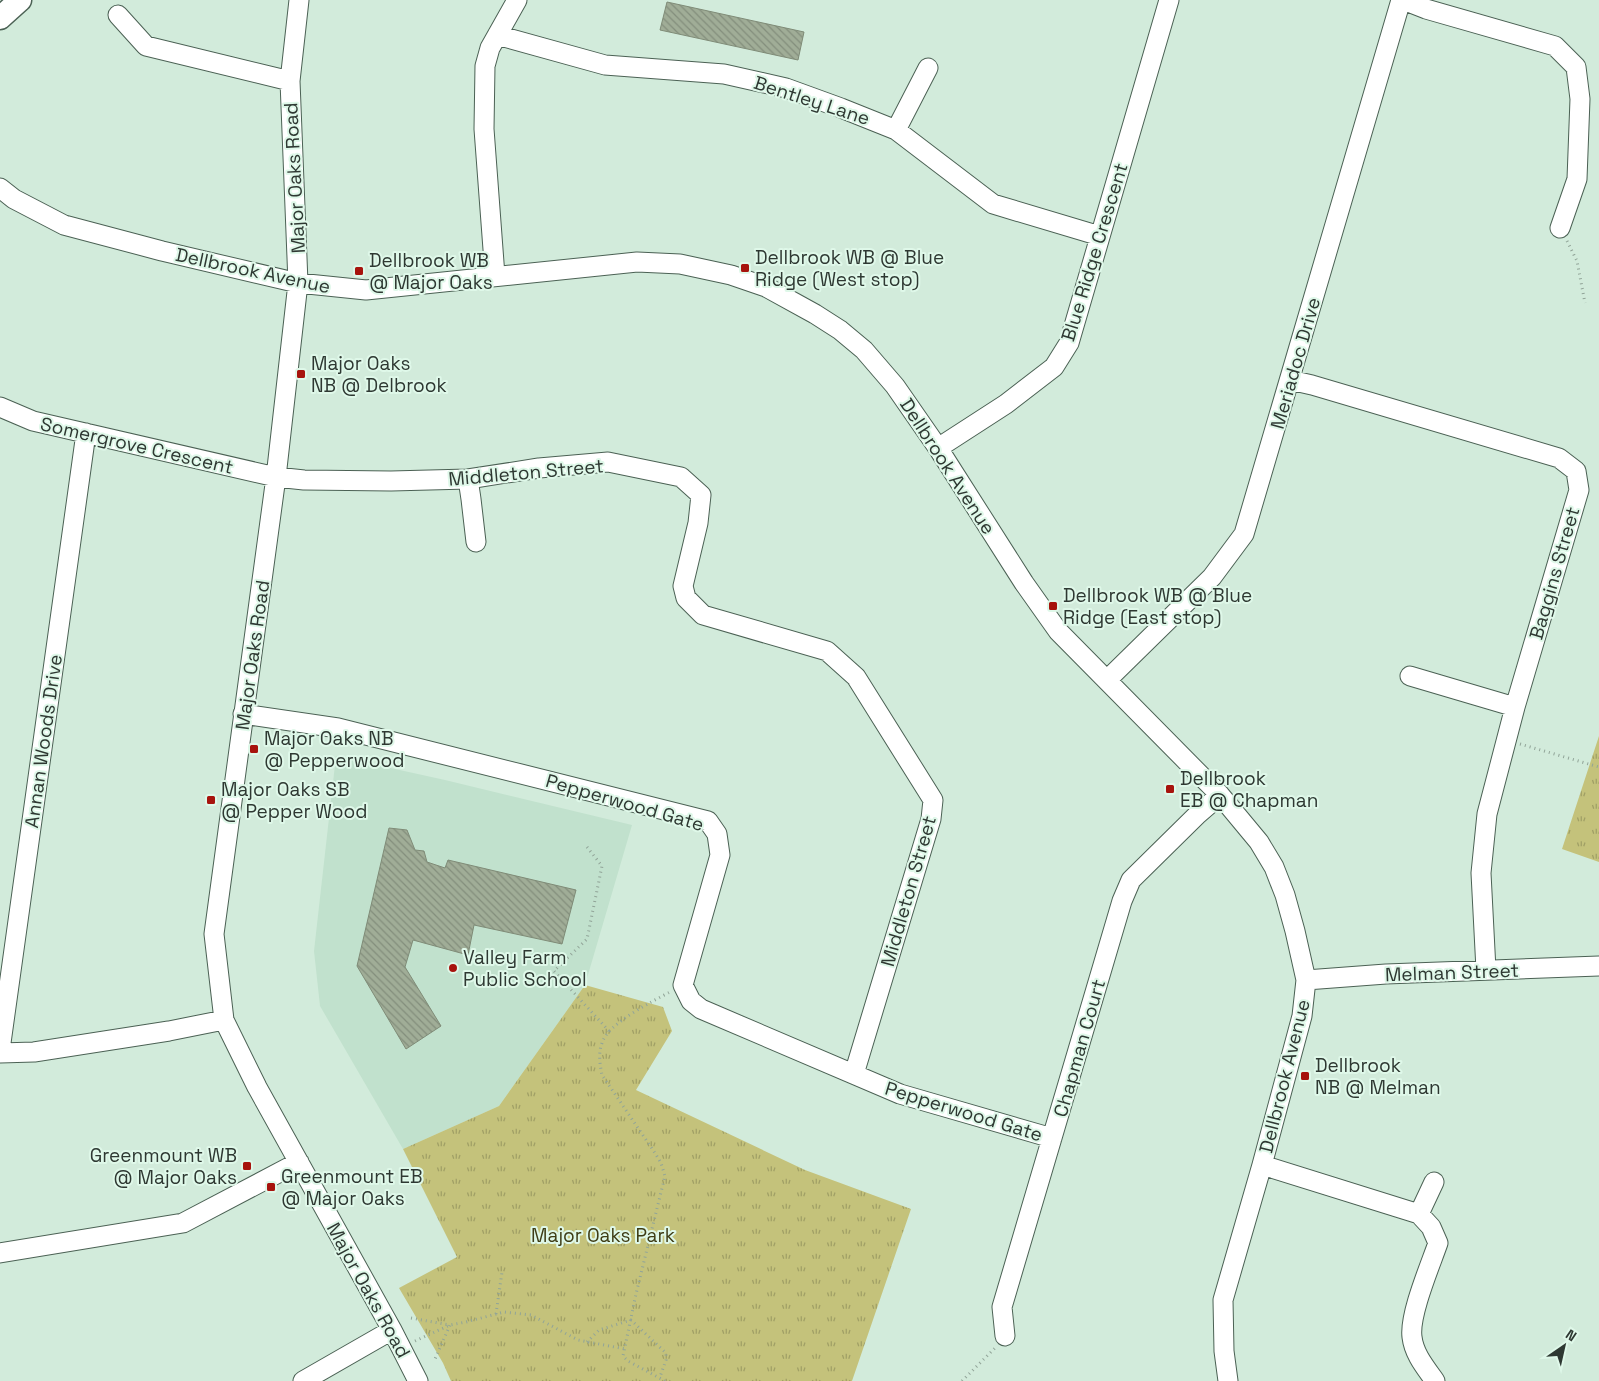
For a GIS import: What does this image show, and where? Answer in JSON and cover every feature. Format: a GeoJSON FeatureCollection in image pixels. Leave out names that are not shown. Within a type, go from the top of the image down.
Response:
{"type":"FeatureCollection","features":[{"type":"Feature","properties":{"kind":"street"},"geometry":{"type":"LineString","coordinates":[[0,18],[20,0]]}},
{"type":"Feature","properties":{"kind":"street","name":"Major Oaks Road"},"geometry":{"type":"LineString","coordinates":[[299,0],[290,81],[298,283],[276,477],[214,934],[224,1020],[257,1087],[392,1330],[418,1381]]}},
{"type":"Feature","properties":{"kind":"street"},"geometry":{"type":"LineString","coordinates":[[494,276],[484,129],[485,66],[490,48],[517,0]]}},
{"type":"Feature","properties":{"kind":"street","name":"Blue Ridge Crescent"},"geometry":{"type":"LineString","coordinates":[[938,448],[1006,404],[1054,367],[1069,343],[1169,0]]}},
{"type":"Feature","properties":{"kind":"street"},"geometry":{"type":"LineString","coordinates":[[1402,0],[1426,9],[1555,46],[1576,67],[1580,99],[1577,179],[1560,228]]}},
{"type":"Feature","properties":{"kind":"street","name":"Meriadoc Drive"},"geometry":{"type":"LineString","coordinates":[[1106,680],[1212,577],[1244,534],[1402,0]]}},
{"type":"Feature","properties":{"kind":"street"},"geometry":{"type":"LineString","coordinates":[[118,15],[146,46],[290,81]]}},
{"type":"Feature","properties":{"kind":"street","name":"Bentley Lane"},"geometry":{"type":"LineString","coordinates":[[497,34],[605,65],[724,74],[786,88],[896,130],[994,204],[1100,236]]}},
{"type":"Feature","properties":{"kind":"street"},"geometry":{"type":"LineString","coordinates":[[896,130],[928,68]]}},
{"type":"Feature","properties":{"kind":"street","name":"Dellbrook Avenue"},"geometry":{"type":"LineString","coordinates":[[0,188],[14,199],[64,225],[162,251],[298,283],[366,290],[637,262],[680,264],[731,275],[766,287],[840,330],[864,350],[895,386],[938,448],[1024,583],[1058,631],[1220,795],[1259,842],[1274,868],[1285,895],[1306,980],[1302,1016],[1223,1300],[1224,1350],[1228,1381]]}},
{"type":"Feature","properties":{"kind":"street","name":"Baggins Street"},"geometry":{"type":"LineString","coordinates":[[1290,380],[1559,458],[1576,472],[1579,490],[1515,707],[1487,814],[1482,863],[1486,970]]}},
{"type":"Feature","properties":{"kind":"street","name":"Somergrove Crescent"},"geometry":{"type":"LineString","coordinates":[[0,407],[33,421],[276,477]]}},
{"type":"Feature","properties":{"kind":"street","name":"Annan Woods Drive"},"geometry":{"type":"LineString","coordinates":[[0,1051],[86,433]]}},
{"type":"Feature","properties":{"kind":"street","name":"Middleton Street"},"geometry":{"type":"LineString","coordinates":[[276,477],[304,480],[391,482],[468,479],[539,468],[608,462],[681,477],[701,495],[698,523],[683,586],[686,598],[703,615],[827,651],[856,677],[933,800],[931,819],[854,1074]]}},
{"type":"Feature","properties":{"kind":"street"},"geometry":{"type":"LineString","coordinates":[[468,479],[476,542]]}},
{"type":"Feature","properties":{"kind":"street"},"geometry":{"type":"LineString","coordinates":[[1410,676],[1515,707]]}},
{"type":"Feature","properties":{"kind":"street","name":"Pepperwood Gate"},"geometry":{"type":"LineString","coordinates":[[243,714],[338,728],[708,821],[717,834],[720,855],[683,985],[691,1001],[701,1009],[900,1094],[1052,1138]]}},
{"type":"Feature","properties":{"kind":"street","name":"Chapman Court"},"geometry":{"type":"LineString","coordinates":[[1005,1336],[1002,1307],[1122,901],[1131,880],[1220,795]]}},
{"type":"Feature","properties":{"kind":"street","name":"Melman Street"},"geometry":{"type":"LineString","coordinates":[[1306,980],[1386,974],[1599,966]]}},
{"type":"Feature","properties":{"kind":"street"},"geometry":{"type":"LineString","coordinates":[[0,1051],[34,1052],[169,1031],[224,1020]]}},
{"type":"Feature","properties":{"kind":"street"},"geometry":{"type":"LineString","coordinates":[[0,1253],[183,1223],[299,1162]]}},
{"type":"Feature","properties":{"kind":"street"},"geometry":{"type":"LineString","coordinates":[[1262,1165],[1419,1214],[1431,1227],[1438,1243],[1412,1320],[1412,1337],[1418,1356],[1435,1381]]}},
{"type":"Feature","properties":{"kind":"street"},"geometry":{"type":"LineString","coordinates":[[1419,1214],[1434,1182]]}},
{"type":"Feature","properties":{"kind":"street"},"geometry":{"type":"LineString","coordinates":[[303,1381],[392,1330]]}},
{"type":"Feature","properties":{"kind":"path"},"geometry":{"type":"LineString","coordinates":[[1560,228],[1577,261],[1585,303]]}},
{"type":"Feature","properties":{"kind":"path"},"geometry":{"type":"LineString","coordinates":[[1507,740],[1599,767]]}},
{"type":"Feature","properties":{"kind":"path"},"geometry":{"type":"LineString","coordinates":[[587,847],[602,866],[587,939],[554,971],[609,1031]]}},
{"type":"Feature","properties":{"kind":"path"},"geometry":{"type":"LineString","coordinates":[[665,1381],[628,1361],[623,1356],[665,1176],[661,1163],[655,1153],[602,1074],[600,1062],[602,1043],[609,1031],[641,1008],[683,985]]}},
{"type":"Feature","properties":{"kind":"path"},"geometry":{"type":"LineString","coordinates":[[496,1314],[502,1272]]}},
{"type":"Feature","properties":{"kind":"path"},"geometry":{"type":"LineString","coordinates":[[411,1318],[450,1324],[466,1322],[504,1312],[531,1315],[578,1340],[625,1349]]}},
{"type":"Feature","properties":{"kind":"path"},"geometry":{"type":"LineString","coordinates":[[587,1342],[599,1330],[631,1320]]}},
{"type":"Feature","properties":{"kind":"path"},"geometry":{"type":"LineString","coordinates":[[631,1320],[666,1353],[666,1360],[660,1377]]}},
{"type":"Feature","properties":{"kind":"path"},"geometry":{"type":"LineString","coordinates":[[401,1347],[450,1324]]}},
{"type":"Feature","properties":{"kind":"path"},"geometry":{"type":"LineString","coordinates":[[435,1359],[450,1324]]}},
{"type":"Feature","properties":{"kind":"path"},"geometry":{"type":"LineString","coordinates":[[962,1381],[1005,1336]]}},
{"type":"Feature","properties":{"kind":"shaded area","name":"Valley Farm Public School"},"geometry":{"type":"Polygon","coordinates":[[[336,756],[632,825],[585,985],[499,1106],[403,1149],[320,1006],[314,951],[336,756]]]}},
{"type":"Feature","properties":{"kind":"green space"},"geometry":{"type":"Polygon","coordinates":[[[1599,736],[1599,862],[1562,849],[1599,736]]]}},
{"type":"Feature","properties":{"kind":"green space","name":"Major Oaks Park"},"geometry":{"type":"Polygon","coordinates":[[[585,985],[663,1007],[672,1031],[636,1090],[805,1170],[911,1209],[852,1381],[451,1381],[443,1363],[399,1288],[457,1257],[403,1149],[499,1106],[585,985]]]}},
{"type":"Feature","properties":{"kind":"building"},"geometry":{"type":"Polygon","coordinates":[[[667,2],[804,32],[798,60],[660,30],[667,2]]]}},
{"type":"Feature","properties":{"kind":"building"},"geometry":{"type":"Polygon","coordinates":[[[389,828],[407,830],[415,850],[424,851],[427,862],[445,868],[448,860],[576,890],[562,944],[474,925],[468,955],[413,940],[405,967],[441,1026],[406,1049],[357,966],[389,828]]]}},
{"type":"Feature","properties":{"kind":"place","name":"Dellbrook WB @ Blue Ridge (West stop)"},"geometry":{"type":"Point","coordinates":[745,268]}},
{"type":"Feature","properties":{"kind":"place","name":"Dellbrook WB @ Major Oaks"},"geometry":{"type":"Point","coordinates":[359,271]}},
{"type":"Feature","properties":{"kind":"place","name":"Major Oaks NB @ Delbrook"},"geometry":{"type":"Point","coordinates":[301,374]}},
{"type":"Feature","properties":{"kind":"place","name":"Dellbrook WB @ Blue Ridge (East stop)"},"geometry":{"type":"Point","coordinates":[1053,606]}},
{"type":"Feature","properties":{"kind":"place","name":"Major Oaks NB @ Pepperwood"},"geometry":{"type":"Point","coordinates":[254,749]}},
{"type":"Feature","properties":{"kind":"place","name":"Dellbrook EB @ Chapman"},"geometry":{"type":"Point","coordinates":[1170,789]}},
{"type":"Feature","properties":{"kind":"place","name":"Major Oaks SB @ Pepper Wood"},"geometry":{"type":"Point","coordinates":[211,800]}},
{"type":"Feature","properties":{"kind":"place","name":"Valley Farm Public School"},"geometry":{"type":"Point","coordinates":[453,968]}},
{"type":"Feature","properties":{"kind":"place","name":"Dellbrook NB @ Melman"},"geometry":{"type":"Point","coordinates":[1305,1076]}},
{"type":"Feature","properties":{"kind":"place","name":"Greenmount WB @ Major Oaks"},"geometry":{"type":"Point","coordinates":[247,1166]}},
{"type":"Feature","properties":{"kind":"place","name":"Greenmount EB @ Major Oaks"},"geometry":{"type":"Point","coordinates":[271,1187]}}]}
